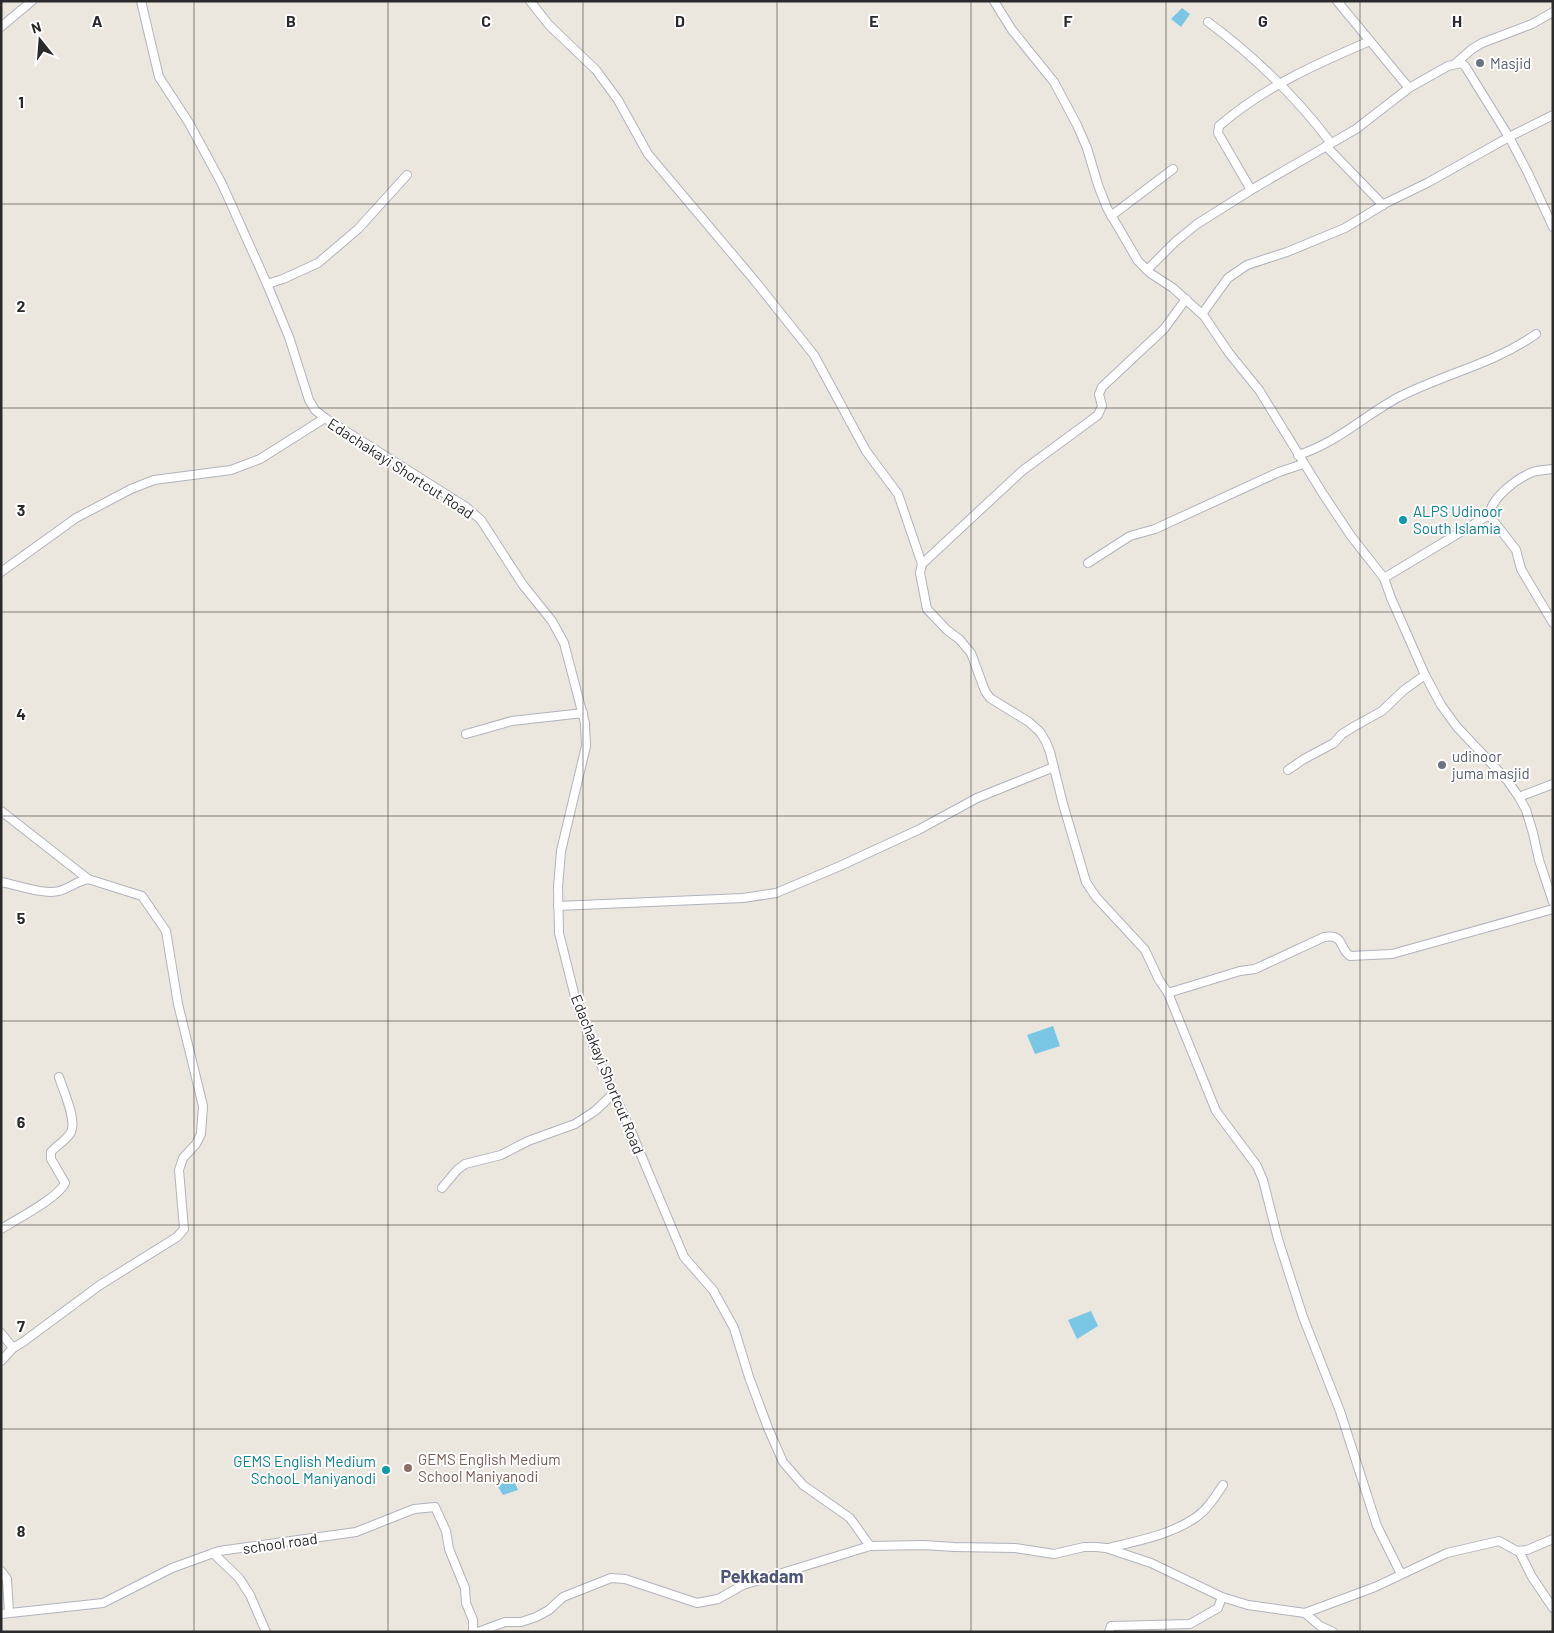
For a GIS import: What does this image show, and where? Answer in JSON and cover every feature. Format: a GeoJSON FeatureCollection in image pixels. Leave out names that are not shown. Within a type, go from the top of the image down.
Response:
{"type":"FeatureCollection","features":[{"type":"Feature","properties":{"kind":"street"},"geometry":{"type":"LineString","coordinates":[[1,27],[32,1]]}},
{"type":"Feature","properties":{"kind":"street","name":"Edachakayi Shortcut Road"},"geometry":{"type":"LineString","coordinates":[[141,1],[159,77],[189,123],[222,184],[289,337],[309,400],[315,410],[466,507],[481,520],[523,586],[552,621],[564,643],[583,713],[586,746],[561,851],[558,887],[559,934],[577,1005],[684,1257],[713,1290],[734,1328],[764,1420],[783,1462],[803,1485],[850,1518],[870,1546]]}},
{"type":"Feature","properties":{"kind":"street"},"geometry":{"type":"LineString","coordinates":[[530,1],[550,25],[596,70],[618,100],[648,154],[756,282],[814,355],[866,451],[898,494],[922,564],[920,572],[927,609],[947,630],[959,639],[970,653],[985,691],[990,698],[1028,722],[1040,732],[1050,752],[1086,882],[1096,897],[1145,950],[1159,980],[1168,993],[1216,1111],[1257,1166],[1263,1180],[1278,1239],[1303,1317],[1340,1411],[1377,1526],[1401,1574]]}},
{"type":"Feature","properties":{"kind":"street"},"geometry":{"type":"LineString","coordinates":[[994,1],[1012,30],[1054,82],[1077,125],[1087,148],[1098,185],[1111,216],[1126,243],[1138,261],[1147,270],[1202,314],[1229,353],[1259,390],[1281,424],[1303,464],[1351,536],[1384,578],[1425,675],[1441,705],[1457,727],[1520,797],[1534,833],[1539,860],[1553,902]]}},
{"type":"Feature","properties":{"kind":"street"},"geometry":{"type":"LineString","coordinates":[[1337,1],[1409,88]]}},
{"type":"Feature","properties":{"kind":"street"},"geometry":{"type":"LineString","coordinates":[[1456,64],[1482,43],[1532,24],[1553,12]]}},
{"type":"Feature","properties":{"kind":"street"},"geometry":{"type":"LineString","coordinates":[[1208,22],[1236,43],[1280,83],[1329,145],[1383,205]]}},
{"type":"Feature","properties":{"kind":"street"},"geometry":{"type":"LineString","coordinates":[[1251,190],[1218,133],[1219,126],[1268,89],[1370,41]]}},
{"type":"Feature","properties":{"kind":"street"},"geometry":{"type":"LineString","coordinates":[[1147,270],[1175,242],[1197,224],[1356,129],[1409,88],[1448,66],[1461,63],[1465,66],[1509,137],[1553,227]]}},
{"type":"Feature","properties":{"kind":"street"},"geometry":{"type":"LineString","coordinates":[[1202,314],[1228,278],[1247,265],[1288,252],[1345,228],[1383,205],[1429,182],[1509,137],[1553,116]]}},
{"type":"Feature","properties":{"kind":"street"},"geometry":{"type":"LineString","coordinates":[[1111,216],[1173,169]]}},
{"type":"Feature","properties":{"kind":"street"},"geometry":{"type":"LineString","coordinates":[[267,284],[318,263],[358,229],[407,175]]}},
{"type":"Feature","properties":{"kind":"street"},"geometry":{"type":"LineString","coordinates":[[922,564],[1022,471],[1098,415],[1102,406],[1099,394],[1102,387],[1164,329],[1186,300]]}},
{"type":"Feature","properties":{"kind":"street"},"geometry":{"type":"LineString","coordinates":[[1298,455],[1326,445],[1358,422],[1397,399],[1429,383],[1483,363],[1523,343],[1536,334]]}},
{"type":"Feature","properties":{"kind":"street"},"geometry":{"type":"LineString","coordinates":[[1,572],[76,518],[131,489],[154,480],[231,470],[260,459],[325,418]]}},
{"type":"Feature","properties":{"kind":"street"},"geometry":{"type":"LineString","coordinates":[[1088,563],[1130,536],[1155,529],[1278,472],[1303,464]]}},
{"type":"Feature","properties":{"kind":"street"},"geometry":{"type":"LineString","coordinates":[[1553,469],[1534,471],[1521,478],[1490,507],[1489,515],[1516,550],[1521,569],[1553,622]]}},
{"type":"Feature","properties":{"kind":"street"},"geometry":{"type":"LineString","coordinates":[[1384,578],[1489,515]]}},
{"type":"Feature","properties":{"kind":"street"},"geometry":{"type":"LineString","coordinates":[[1288,770],[1334,743],[1342,734],[1382,711],[1404,690],[1425,675]]}},
{"type":"Feature","properties":{"kind":"street"},"geometry":{"type":"LineString","coordinates":[[466,734],[512,721],[583,713]]}},
{"type":"Feature","properties":{"kind":"street"},"geometry":{"type":"LineString","coordinates":[[558,906],[744,898],[776,893],[920,829],[977,798],[1054,767]]}},
{"type":"Feature","properties":{"kind":"street"},"geometry":{"type":"LineString","coordinates":[[1520,797],[1553,784]]}},
{"type":"Feature","properties":{"kind":"street"},"geometry":{"type":"LineString","coordinates":[[1,811],[88,879],[142,896],[166,931],[178,1004],[204,1106],[201,1134],[196,1144],[183,1158],[179,1170],[184,1228],[177,1237],[100,1285],[13,1348],[1,1361]]}},
{"type":"Feature","properties":{"kind":"street"},"geometry":{"type":"LineString","coordinates":[[1,882],[49,892],[58,892],[79,880],[88,879]]}},
{"type":"Feature","properties":{"kind":"street"},"geometry":{"type":"LineString","coordinates":[[1168,993],[1226,974],[1255,970],[1324,937],[1336,937],[1342,942],[1345,952],[1350,956],[1392,954],[1553,908]]}},
{"type":"Feature","properties":{"kind":"street"},"geometry":{"type":"LineString","coordinates":[[1,1229],[34,1209],[62,1188],[65,1183],[50,1159],[51,1152],[72,1131],[73,1121],[59,1077]]}},
{"type":"Feature","properties":{"kind":"street"},"geometry":{"type":"LineString","coordinates":[[442,1188],[457,1170],[465,1164],[502,1155],[528,1141],[574,1124],[614,1094]]}},
{"type":"Feature","properties":{"kind":"street"},"geometry":{"type":"LineString","coordinates":[[1,1332],[13,1348]]}},
{"type":"Feature","properties":{"kind":"street"},"geometry":{"type":"LineString","coordinates":[[1106,1548],[1148,1538],[1184,1524],[1196,1517],[1209,1505],[1223,1485]]}},
{"type":"Feature","properties":{"kind":"street","name":"school road"},"geometry":{"type":"LineString","coordinates":[[5,1614],[102,1603],[172,1568],[219,1551],[356,1532],[414,1509],[435,1507],[446,1531],[448,1549],[465,1588],[466,1603],[473,1620],[473,1632]]}},
{"type":"Feature","properties":{"kind":"street"},"geometry":{"type":"LineString","coordinates":[[478,1632],[505,1622],[521,1622],[536,1617],[549,1610],[563,1597],[611,1578],[625,1579],[697,1603],[718,1600],[743,1585],[870,1546],[924,1544],[954,1547],[1015,1548],[1054,1554],[1084,1547],[1106,1548],[1151,1563],[1222,1597],[1248,1604],[1305,1613],[1375,1587],[1447,1553],[1499,1542],[1519,1551],[1533,1548],[1553,1539]]}},
{"type":"Feature","properties":{"kind":"street"},"geometry":{"type":"LineString","coordinates":[[1519,1551],[1532,1577],[1553,1608]]}},
{"type":"Feature","properties":{"kind":"street"},"geometry":{"type":"LineString","coordinates":[[213,1553],[239,1578],[250,1595],[266,1632]]}},
{"type":"Feature","properties":{"kind":"street"},"geometry":{"type":"LineString","coordinates":[[1,1570],[7,1579],[5,1614]]}},
{"type":"Feature","properties":{"kind":"street"},"geometry":{"type":"LineString","coordinates":[[1109,1632],[1111,1626],[1190,1624],[1218,1608],[1222,1597]]}},
{"type":"Feature","properties":{"kind":"street"},"geometry":{"type":"LineString","coordinates":[[1305,1613],[1320,1626],[1333,1632]]}},
{"type":"Feature","properties":{"kind":"water"},"geometry":{"type":"Polygon","coordinates":[[[1182,8],[1190,14],[1181,27],[1171,19],[1182,8]]]}},
{"type":"Feature","properties":{"kind":"water"},"geometry":{"type":"Polygon","coordinates":[[[1053,1026],[1060,1046],[1035,1054],[1027,1035],[1053,1026]]]}},
{"type":"Feature","properties":{"kind":"water"},"geometry":{"type":"Polygon","coordinates":[[[1091,1311],[1098,1326],[1077,1339],[1068,1320],[1091,1311]]]}},
{"type":"Feature","properties":{"kind":"water"},"geometry":{"type":"Polygon","coordinates":[[[514,1481],[518,1490],[503,1495],[497,1485],[514,1481]]]}},
{"type":"Feature","properties":{"kind":"place","name":"Masjid"},"geometry":{"type":"Point","coordinates":[1480,63]}},
{"type":"Feature","properties":{"kind":"place","name":"ALPS Udinoor South Islamia"},"geometry":{"type":"Point","coordinates":[1403,520]}},
{"type":"Feature","properties":{"kind":"place","name":"udinoor juma masjid"},"geometry":{"type":"Point","coordinates":[1442,765]}},
{"type":"Feature","properties":{"kind":"place","name":"GEMS English Medium School Maniyanodi"},"geometry":{"type":"Point","coordinates":[408,1468]}},
{"type":"Feature","properties":{"kind":"place","name":"GEMS English Medium SchooL Maniyanodi"},"geometry":{"type":"Point","coordinates":[386,1470]}},
{"type":"Feature","properties":{"kind":"district","name":"Pekkadam"},"geometry":{"type":"Point","coordinates":[762,1576]}}]}
